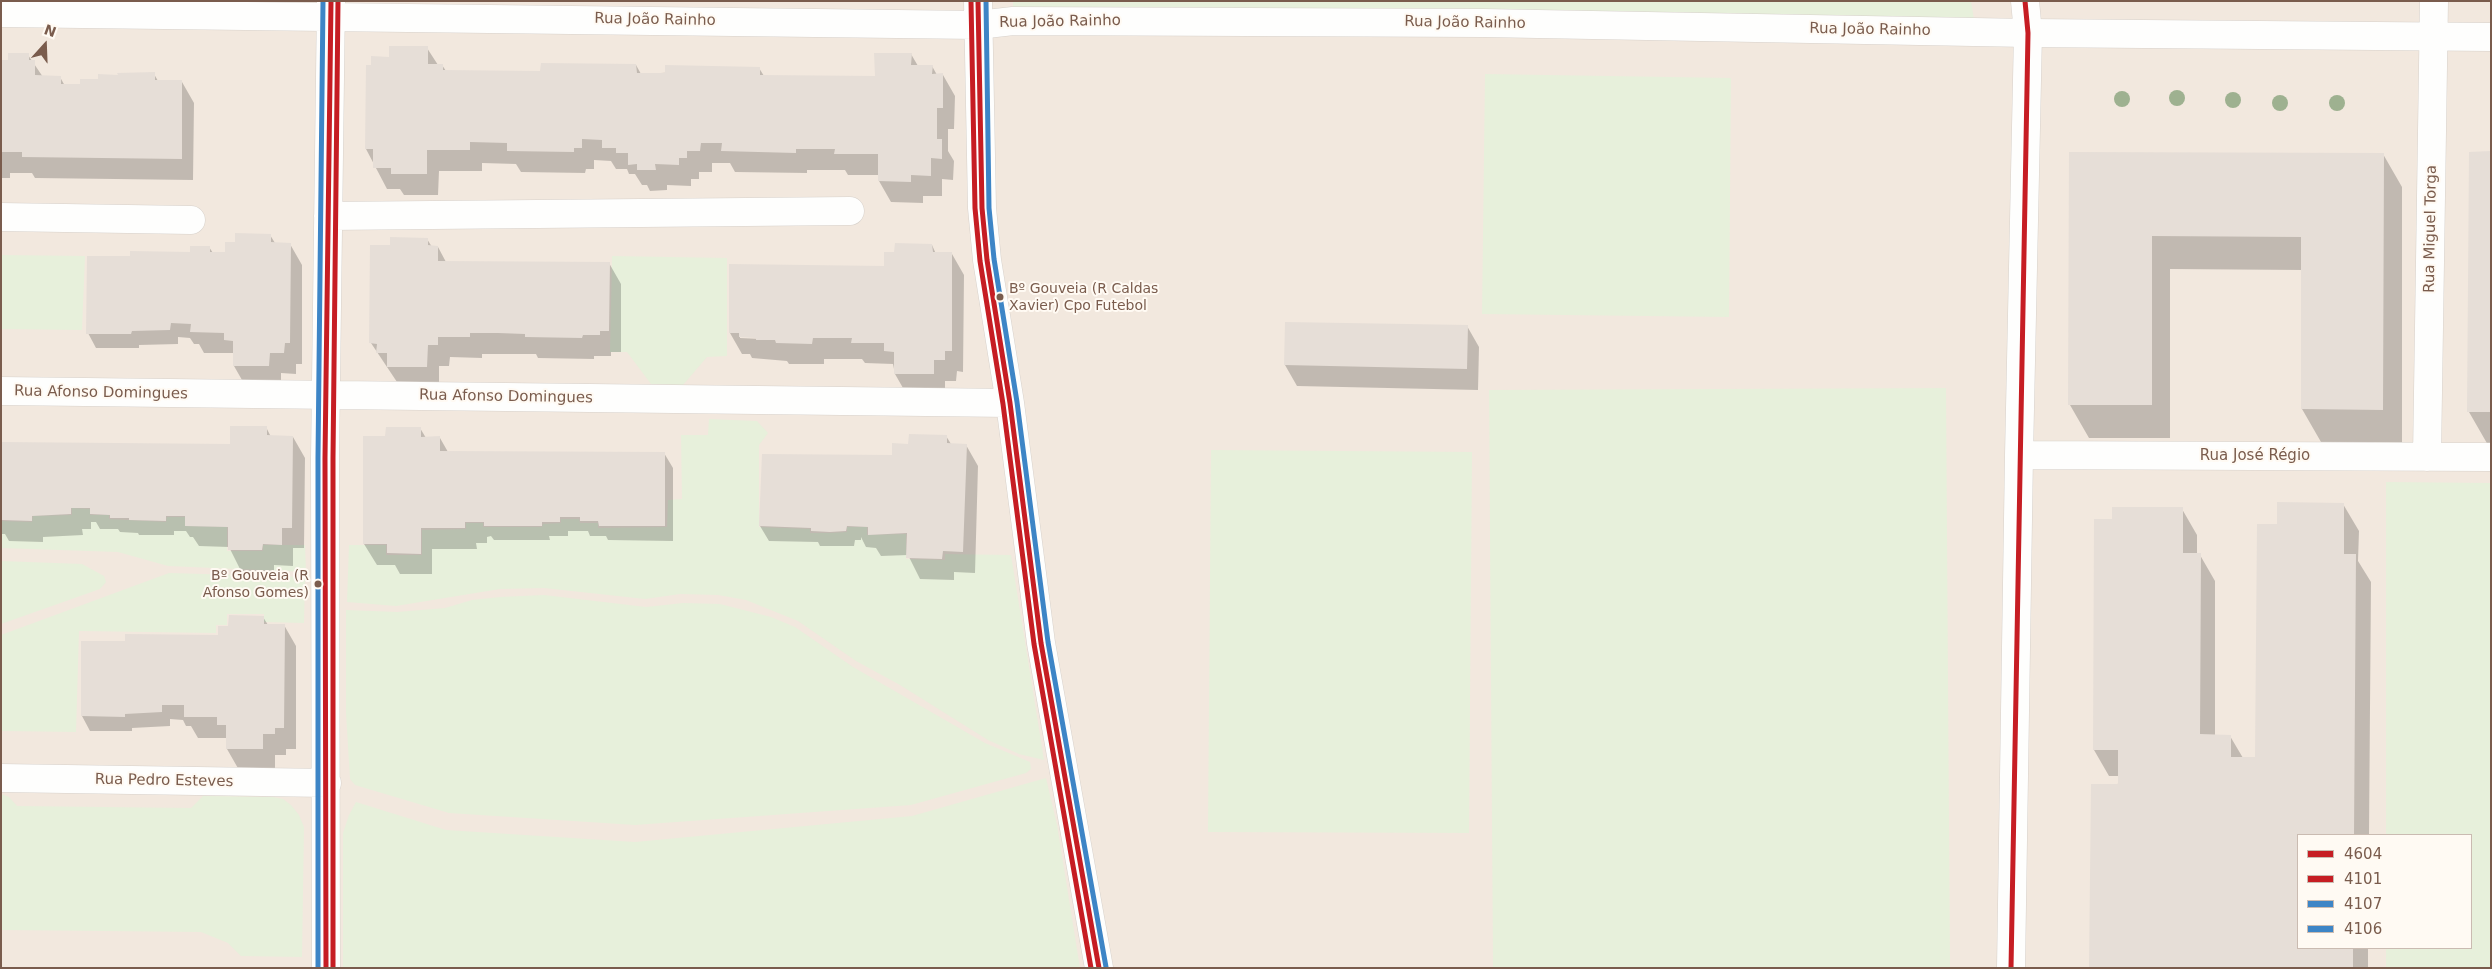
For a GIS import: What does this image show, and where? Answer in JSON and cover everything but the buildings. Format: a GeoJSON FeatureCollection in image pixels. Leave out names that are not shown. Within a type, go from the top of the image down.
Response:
{"type":"FeatureCollection","features":[{"type":"Feature","properties":{"kind":"street"},"geometry":{"type":"LineString","coordinates":[[2011,968],[2018,455],[2028,33],[2025,1]]}},
{"type":"Feature","properties":{"kind":"street","name":"Rua Miguel Torga"},"geometry":{"type":"LineString","coordinates":[[2427,457],[2434,1]]}},
{"type":"Feature","properties":{"kind":"street"},"geometry":{"type":"LineString","coordinates":[[326,968],[326,395],[331,8]]}},
{"type":"Feature","properties":{"kind":"street","name":"Rua João Rainho"},"geometry":{"type":"LineString","coordinates":[[1,13],[331,8],[978,13],[1013,21],[1474,23],[2028,33],[2491,38]]}},
{"type":"Feature","properties":{"kind":"street"},"geometry":{"type":"LineString","coordinates":[[978,13],[982,208],[992,298],[1010,403],[1041,643],[1100,968]]}},
{"type":"Feature","properties":{"kind":"street"},"geometry":{"type":"LineString","coordinates":[[328,216],[850,211]]}},
{"type":"Feature","properties":{"kind":"street"},"geometry":{"type":"LineString","coordinates":[[1,217],[190,220]]}},
{"type":"Feature","properties":{"kind":"street","name":"Rua Afonso Domingues"},"geometry":{"type":"LineString","coordinates":[[1,391],[1010,403]]}},
{"type":"Feature","properties":{"kind":"street","name":"Rua José Régio"},"geometry":{"type":"LineString","coordinates":[[2018,455],[2491,457]]}},
{"type":"Feature","properties":{"kind":"street","name":"Rua Pedro Esteves"},"geometry":{"type":"LineString","coordinates":[[1,778],[327,783]]}},
{"type":"Feature","properties":{"kind":"shaded area"},"geometry":{"type":"Polygon","coordinates":[[[1,1],[2491,1],[2491,968],[1,968],[1,1]]]}},
{"type":"Feature","properties":{"kind":"green space"},"geometry":{"type":"Polygon","coordinates":[[[1013,1],[1971,1],[1976,32],[1013,21],[1013,1]]]}},
{"type":"Feature","properties":{"kind":"green space"},"geometry":{"type":"Polygon","coordinates":[[[1485,74],[1731,78],[1729,317],[1482,314],[1485,74]]]}},
{"type":"Feature","properties":{"kind":"green space"},"geometry":{"type":"Polygon","coordinates":[[[1,255],[85,256],[82,330],[1,329],[1,255]]]}},
{"type":"Feature","properties":{"kind":"green space"},"geometry":{"type":"Polygon","coordinates":[[[612,256],[727,258],[727,356],[707,357],[683,385],[651,384],[627,352],[610,352],[612,256]]]}},
{"type":"Feature","properties":{"kind":"green space"},"geometry":{"type":"Polygon","coordinates":[[[1946,388],[1950,968],[1493,968],[1489,390],[1946,388]]]}},
{"type":"Feature","properties":{"kind":"green space"},"geometry":{"type":"Polygon","coordinates":[[[709,419],[757,421],[768,433],[759,445],[759,527],[810,529],[810,533],[831,533],[847,532],[847,527],[867,527],[867,535],[906,534],[906,559],[945,560],[945,554],[1011,555],[1044,760],[1019,754],[988,740],[900,685],[856,661],[798,621],[746,600],[718,595],[680,594],[645,599],[544,588],[500,589],[396,606],[347,602],[349,545],[386,545],[386,555],[422,555],[422,530],[466,529],[466,523],[483,523],[483,527],[542,527],[543,524],[561,523],[561,519],[579,519],[580,523],[598,523],[598,528],[667,527],[668,500],[682,499],[681,435],[708,435],[709,419]]]}},
{"type":"Feature","properties":{"kind":"green space"},"geometry":{"type":"Polygon","coordinates":[[[1211,450],[1472,452],[1469,833],[1208,832],[1211,450]]]}},
{"type":"Feature","properties":{"kind":"green space"},"geometry":{"type":"Polygon","coordinates":[[[2386,482],[2491,483],[2491,968],[2386,968],[2386,949],[2472,949],[2472,834],[2386,834],[2386,482]]]}},
{"type":"Feature","properties":{"kind":"green space"},"geometry":{"type":"Polygon","coordinates":[[[72,508],[90,509],[90,515],[109,515],[109,519],[166,522],[167,517],[185,517],[185,526],[227,527],[227,551],[263,551],[263,545],[305,545],[306,572],[168,566],[118,552],[1,548],[1,521],[32,522],[33,516],[72,515],[72,508]]]}},
{"type":"Feature","properties":{"kind":"green space"},"geometry":{"type":"Polygon","coordinates":[[[1,561],[82,564],[104,576],[106,582],[100,589],[1,624],[1,561]]]}},
{"type":"Feature","properties":{"kind":"green space"},"geometry":{"type":"Polygon","coordinates":[[[169,573],[305,577],[304,623],[264,622],[264,614],[227,614],[227,625],[216,625],[216,633],[79,631],[76,732],[1,731],[1,635],[169,573]]]}},
{"type":"Feature","properties":{"kind":"green space"},"geometry":{"type":"Polygon","coordinates":[[[544,595],[646,607],[683,603],[720,604],[771,617],[795,627],[853,667],[985,743],[1030,762],[1031,769],[1026,773],[911,805],[635,825],[449,813],[355,785],[350,779],[346,713],[346,610],[397,612],[445,608],[472,600],[544,595]]]}},
{"type":"Feature","properties":{"kind":"green space"},"geometry":{"type":"Polygon","coordinates":[[[1046,778],[1057,825],[1080,968],[343,968],[343,833],[356,802],[446,830],[635,842],[912,816],[1046,778]]]}},
{"type":"Feature","properties":{"kind":"green space"},"geometry":{"type":"Polygon","coordinates":[[[1,794],[9,797],[17,806],[191,808],[203,796],[273,797],[283,799],[299,815],[304,827],[302,957],[241,956],[228,943],[201,932],[1,930],[1,794]]]}},
{"type":"Feature","properties":{"kind":"transit line","name":"4106"},"geometry":{"type":"LineString","coordinates":[[318,968],[318,458],[323,1]]}},
{"type":"Feature","properties":{"kind":"transit line","name":"4604"},"geometry":{"type":"LineString","coordinates":[[326,968],[325,458],[331,1]]}},
{"type":"Feature","properties":{"kind":"transit line","name":"4101"},"geometry":{"type":"LineString","coordinates":[[333,968],[333,458],[338,1]]}},
{"type":"Feature","properties":{"kind":"transit line","name":"4101"},"geometry":{"type":"LineString","coordinates":[[971,1],[975,208],[980,261],[1003,404],[1034,644],[1091,968]]}},
{"type":"Feature","properties":{"kind":"transit line","name":"4604"},"geometry":{"type":"LineString","coordinates":[[978,1],[982,208],[987,260],[1010,403],[1041,643],[1099,968]]}},
{"type":"Feature","properties":{"kind":"transit line","name":"4107"},"geometry":{"type":"LineString","coordinates":[[986,1],[989,208],[994,259],[1017,402],[1048,642],[1106,967]]}},
{"type":"Feature","properties":{"kind":"transit line","name":"4604"},"geometry":{"type":"LineString","coordinates":[[2011,968],[2028,33],[2025,1]]}},
{"type":"Feature","properties":{"kind":"place","name":"Bº Gouveia (R Caldas Xavier) Cpo Futebol"},"geometry":{"type":"Point","coordinates":[1000,297]}},
{"type":"Feature","properties":{"kind":"place","name":"Bº Gouveia (R Afonso Gomes)"},"geometry":{"type":"Point","coordinates":[318,584]}}]}
